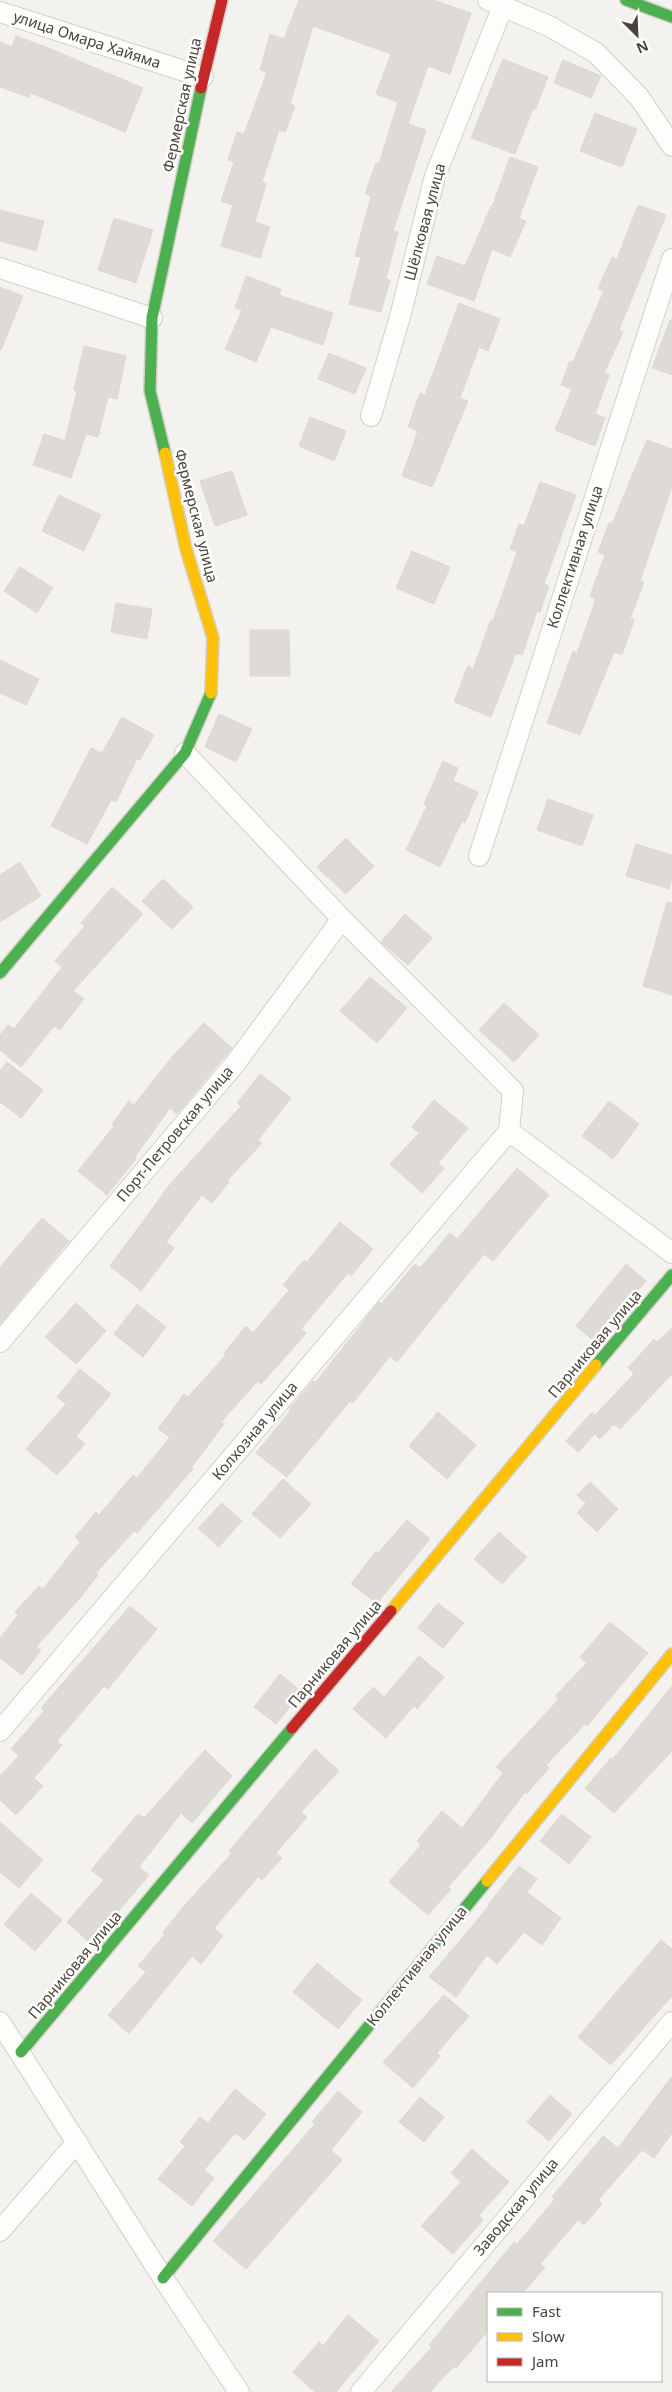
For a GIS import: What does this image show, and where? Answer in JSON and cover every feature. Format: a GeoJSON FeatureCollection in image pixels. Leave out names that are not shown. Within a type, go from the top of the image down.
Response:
{"type":"FeatureCollection","features":[{"type":"Feature","properties":{"kind":"street","name":"Фермерская улица"},"geometry":{"type":"LineString","coordinates":[[0,973],[185,754],[212,690],[213,638],[186,549],[174,487],[150,391],[152,318],[203,77],[222,0]]}},
{"type":"Feature","properties":{"kind":"street"},"geometry":{"type":"LineString","coordinates":[[626,0],[672,17]]}},
{"type":"Feature","properties":{"kind":"street"},"geometry":{"type":"LineString","coordinates":[[495,3],[549,26],[596,53],[640,97],[672,146]]}},
{"type":"Feature","properties":{"kind":"street","name":"Шёлковая улица"},"geometry":{"type":"LineString","coordinates":[[371,416],[401,313],[434,176],[495,3]]}},
{"type":"Feature","properties":{"kind":"street","name":"улица Омара Хайяма"},"geometry":{"type":"LineString","coordinates":[[0,12],[203,77]]}},
{"type":"Feature","properties":{"kind":"street","name":"Коллективная улица"},"geometry":{"type":"LineString","coordinates":[[479,856],[672,259]]}},
{"type":"Feature","properties":{"kind":"street"},"geometry":{"type":"LineString","coordinates":[[0,268],[152,318]]}},
{"type":"Feature","properties":{"kind":"street"},"geometry":{"type":"LineString","coordinates":[[185,754],[342,919],[513,1090],[509,1131],[672,1253]]}},
{"type":"Feature","properties":{"kind":"street","name":"Порт-Петровская улица"},"geometry":{"type":"LineString","coordinates":[[0,1342],[234,1065],[342,919]]}},
{"type":"Feature","properties":{"kind":"street","name":"Колхозная улица"},"geometry":{"type":"LineString","coordinates":[[0,1731],[509,1131]]}},
{"type":"Feature","properties":{"kind":"street","name":"Парниковая улица"},"geometry":{"type":"LineString","coordinates":[[21,2052],[672,1276]]}},
{"type":"Feature","properties":{"kind":"street","name":"Коллективная улица"},"geometry":{"type":"LineString","coordinates":[[163,2278],[672,1654]]}},
{"type":"Feature","properties":{"kind":"street"},"geometry":{"type":"LineString","coordinates":[[0,2022],[21,2052],[163,2278],[239,2392]]}},
{"type":"Feature","properties":{"kind":"street","name":"Заводская улица"},"geometry":{"type":"LineString","coordinates":[[360,2392],[672,2022]]}},
{"type":"Feature","properties":{"kind":"street"},"geometry":{"type":"LineString","coordinates":[[0,2231],[77,2142]]}},
{"type":"Feature","properties":{"kind":"building"},"geometry":{"type":"Polygon","coordinates":[[[299,0],[433,0],[471,13],[450,74],[428,66],[408,124],[426,130],[393,231],[398,232],[386,279],[390,280],[381,312],[349,304],[361,257],[355,256],[371,196],[365,194],[376,163],[379,164],[398,102],[376,94],[391,54],[313,26],[290,104],[295,106],[285,132],[279,130],[262,182],[266,184],[255,222],[270,227],[260,258],[221,246],[233,205],[221,201],[234,162],[228,160],[237,132],[244,134],[267,72],[260,70],[270,34],[284,39],[299,0]]]}},
{"type":"Feature","properties":{"kind":"building"},"geometry":{"type":"Polygon","coordinates":[[[16,36],[143,88],[125,132],[31,93],[29,97],[0,87],[0,42],[12,47],[16,36]]]}},
{"type":"Feature","properties":{"kind":"building"},"geometry":{"type":"Polygon","coordinates":[[[503,59],[548,77],[515,154],[471,138],[503,59]]]}},
{"type":"Feature","properties":{"kind":"building"},"geometry":{"type":"Polygon","coordinates":[[[563,60],[601,76],[591,98],[554,83],[563,60]]]}},
{"type":"Feature","properties":{"kind":"building"},"geometry":{"type":"Polygon","coordinates":[[[595,113],[637,129],[622,167],[580,151],[595,113]]]}},
{"type":"Feature","properties":{"kind":"building"},"geometry":{"type":"Polygon","coordinates":[[[510,157],[538,167],[519,218],[526,221],[510,257],[492,249],[474,301],[427,284],[437,256],[465,266],[492,207],[510,157]]]}},
{"type":"Feature","properties":{"kind":"building"},"geometry":{"type":"Polygon","coordinates":[[[638,205],[666,215],[619,330],[623,332],[604,373],[609,375],[595,414],[605,418],[595,446],[555,430],[572,389],[561,385],[570,361],[573,362],[604,291],[598,289],[612,257],[617,259],[638,205]]]}},
{"type":"Feature","properties":{"kind":"building"},"geometry":{"type":"Polygon","coordinates":[[[0,210],[44,221],[36,251],[0,241],[0,210]]]}},
{"type":"Feature","properties":{"kind":"building"},"geometry":{"type":"Polygon","coordinates":[[[114,218],[153,230],[136,283],[98,270],[114,218]]]}},
{"type":"Feature","properties":{"kind":"building"},"geometry":{"type":"Polygon","coordinates":[[[246,276],[281,289],[279,295],[333,313],[323,345],[271,327],[256,362],[225,349],[242,310],[235,308],[246,276]]]}},
{"type":"Feature","properties":{"kind":"building"},"geometry":{"type":"Polygon","coordinates":[[[0,287],[23,296],[1,350],[0,350],[0,287]]]}},
{"type":"Feature","properties":{"kind":"building"},"geometry":{"type":"Polygon","coordinates":[[[459,303],[500,319],[488,351],[479,347],[460,398],[468,401],[432,487],[402,476],[418,431],[408,427],[420,393],[425,395],[459,303]]]}},
{"type":"Feature","properties":{"kind":"building"},"geometry":{"type":"Polygon","coordinates":[[[670,320],[672,320],[672,375],[652,368],[670,320]]]}},
{"type":"Feature","properties":{"kind":"building"},"geometry":{"type":"Polygon","coordinates":[[[84,346],[126,356],[117,399],[108,397],[98,437],[86,434],[71,478],[33,465],[44,434],[65,441],[77,391],[74,390],[84,346]]]}},
{"type":"Feature","properties":{"kind":"building"},"geometry":{"type":"Polygon","coordinates":[[[329,353],[366,368],[355,394],[318,379],[329,353]]]}},
{"type":"Feature","properties":{"kind":"building"},"geometry":{"type":"Polygon","coordinates":[[[310,417],[346,431],[334,461],[299,446],[310,417]]]}},
{"type":"Feature","properties":{"kind":"building"},"geometry":{"type":"Polygon","coordinates":[[[647,440],[672,449],[672,487],[640,581],[644,582],[630,619],[634,620],[622,655],[614,652],[580,735],[547,723],[573,651],[577,653],[596,599],[590,596],[605,555],[598,552],[609,523],[612,524],[647,440]]]}},
{"type":"Feature","properties":{"kind":"building"},"geometry":{"type":"Polygon","coordinates":[[[232,471],[247,515],[215,526],[200,481],[232,471]]]}},
{"type":"Feature","properties":{"kind":"building"},"geometry":{"type":"Polygon","coordinates":[[[540,482],[576,495],[544,584],[549,586],[540,612],[537,611],[522,655],[516,653],[491,717],[454,702],[468,666],[473,669],[491,620],[493,621],[517,552],[510,549],[519,524],[524,526],[540,482]]]}},
{"type":"Feature","properties":{"kind":"building"},"geometry":{"type":"Polygon","coordinates":[[[59,495],[101,515],[84,551],[42,531],[59,495]]]}},
{"type":"Feature","properties":{"kind":"building"},"geometry":{"type":"Polygon","coordinates":[[[412,551],[450,567],[434,604],[396,588],[412,551]]]}},
{"type":"Feature","properties":{"kind":"building"},"geometry":{"type":"Polygon","coordinates":[[[20,567],[53,588],[37,613],[4,591],[20,567]]]}},
{"type":"Feature","properties":{"kind":"building"},"geometry":{"type":"Polygon","coordinates":[[[116,603],[152,609],[147,639],[111,632],[116,603]]]}},
{"type":"Feature","properties":{"kind":"building"},"geometry":{"type":"Polygon","coordinates":[[[250,630],[289,630],[290,676],[250,676],[250,630]]]}},
{"type":"Feature","properties":{"kind":"building"},"geometry":{"type":"Polygon","coordinates":[[[0,660],[39,679],[26,705],[0,693],[0,660]]]}},
{"type":"Feature","properties":{"kind":"building"},"geometry":{"type":"Polygon","coordinates":[[[219,714],[252,729],[236,762],[205,747],[219,714]]]}},
{"type":"Feature","properties":{"kind":"building"},"geometry":{"type":"Polygon","coordinates":[[[122,717],[154,735],[140,760],[137,759],[116,802],[111,800],[87,844],[51,826],[91,748],[102,753],[122,717]]]}},
{"type":"Feature","properties":{"kind":"building"},"geometry":{"type":"Polygon","coordinates":[[[443,761],[458,768],[453,781],[478,792],[465,823],[462,821],[440,867],[406,850],[427,806],[424,804],[443,761]]]}},
{"type":"Feature","properties":{"kind":"building"},"geometry":{"type":"Polygon","coordinates":[[[548,799],[593,815],[582,846],[537,830],[548,799]]]}},
{"type":"Feature","properties":{"kind":"building"},"geometry":{"type":"Polygon","coordinates":[[[346,838],[374,866],[346,894],[317,867],[346,838]]]}},
{"type":"Feature","properties":{"kind":"building"},"geometry":{"type":"Polygon","coordinates":[[[636,844],[672,855],[672,878],[669,889],[626,876],[636,844]]]}},
{"type":"Feature","properties":{"kind":"building"},"geometry":{"type":"Polygon","coordinates":[[[20,862],[41,896],[0,922],[0,875],[20,862]]]}},
{"type":"Feature","properties":{"kind":"building"},"geometry":{"type":"Polygon","coordinates":[[[163,879],[193,907],[172,929],[142,901],[163,879]]]}},
{"type":"Feature","properties":{"kind":"building"},"geometry":{"type":"Polygon","coordinates":[[[112,887],[143,914],[73,991],[84,999],[60,1030],[54,1026],[21,1067],[0,1050],[0,1035],[8,1025],[14,1029],[62,967],[55,961],[85,926],[81,923],[112,887]]]}},
{"type":"Feature","properties":{"kind":"building"},"geometry":{"type":"Polygon","coordinates":[[[667,902],[672,903],[672,995],[643,986],[667,902]]]}},
{"type":"Feature","properties":{"kind":"building"},"geometry":{"type":"Polygon","coordinates":[[[405,914],[432,938],[408,965],[381,942],[405,914]]]}},
{"type":"Feature","properties":{"kind":"building"},"geometry":{"type":"Polygon","coordinates":[[[370,977],[407,1008],[377,1043],[340,1011],[370,977]]]}},
{"type":"Feature","properties":{"kind":"building"},"geometry":{"type":"Polygon","coordinates":[[[504,1003],[539,1035],[514,1062],[479,1030],[504,1003]]]}},
{"type":"Feature","properties":{"kind":"building"},"geometry":{"type":"Polygon","coordinates":[[[204,1023],[232,1048],[177,1114],[170,1108],[134,1158],[136,1159],[107,1195],[78,1171],[114,1126],[112,1124],[129,1101],[134,1105],[172,1057],[204,1023]]]}},
{"type":"Feature","properties":{"kind":"building"},"geometry":{"type":"Polygon","coordinates":[[[7,1062],[43,1090],[21,1118],[0,1102],[0,1071],[7,1062]]]}},
{"type":"Feature","properties":{"kind":"building"},"geometry":{"type":"Polygon","coordinates":[[[260,1074],[291,1098],[258,1140],[262,1143],[227,1181],[229,1182],[212,1203],[202,1195],[166,1242],[174,1248],[141,1291],[110,1266],[171,1183],[241,1106],[237,1103],[260,1074]]]}},
{"type":"Feature","properties":{"kind":"building"},"geometry":{"type":"Polygon","coordinates":[[[434,1100],[468,1128],[438,1163],[444,1168],[422,1193],[390,1164],[419,1133],[412,1127],[434,1100]]]}},
{"type":"Feature","properties":{"kind":"building"},"geometry":{"type":"Polygon","coordinates":[[[609,1101],[639,1124],[613,1159],[582,1136],[609,1101]]]}},
{"type":"Feature","properties":{"kind":"building"},"geometry":{"type":"Polygon","coordinates":[[[517,1168],[549,1195],[493,1261],[484,1254],[397,1362],[390,1356],[353,1403],[350,1401],[287,1477],[256,1453],[291,1410],[289,1409],[313,1381],[315,1383],[379,1302],[381,1304],[415,1264],[420,1268],[450,1233],[457,1239],[517,1168]]]}},
{"type":"Feature","properties":{"kind":"building"},"geometry":{"type":"Polygon","coordinates":[[[42,1218],[69,1241],[0,1324],[0,1267],[42,1218]]]}},
{"type":"Feature","properties":{"kind":"building"},"geometry":{"type":"Polygon","coordinates":[[[340,1222],[373,1249],[351,1276],[348,1273],[301,1329],[306,1333],[289,1353],[261,1384],[258,1381],[221,1422],[224,1424],[191,1468],[193,1469],[137,1533],[134,1531],[96,1573],[98,1575],[80,1598],[36,1647],[41,1650],[22,1675],[0,1658],[0,1638],[18,1615],[15,1612],[39,1586],[43,1589],[80,1542],[75,1537],[96,1512],[99,1515],[133,1475],[137,1478],[170,1437],[158,1429],[184,1394],[188,1397],[226,1355],[224,1353],[246,1326],[253,1333],[289,1290],[283,1285],[304,1260],[307,1262],[340,1222]]]}},
{"type":"Feature","properties":{"kind":"building"},"geometry":{"type":"Polygon","coordinates":[[[626,1264],[646,1281],[595,1342],[576,1326],[626,1264]]]}},
{"type":"Feature","properties":{"kind":"building"},"geometry":{"type":"Polygon","coordinates":[[[76,1303],[106,1331],[76,1364],[45,1337],[76,1303]]]}},
{"type":"Feature","properties":{"kind":"building"},"geometry":{"type":"Polygon","coordinates":[[[137,1304],[166,1327],[143,1357],[114,1334],[137,1304]]]}},
{"type":"Feature","properties":{"kind":"building"},"geometry":{"type":"Polygon","coordinates":[[[672,1328],[672,1374],[620,1429],[614,1424],[600,1439],[595,1434],[578,1452],[566,1441],[592,1412],[595,1415],[634,1374],[628,1368],[654,1339],[657,1342],[672,1328]]]}},
{"type":"Feature","properties":{"kind":"building"},"geometry":{"type":"Polygon","coordinates":[[[80,1369],[111,1394],[76,1436],[85,1444],[57,1475],[26,1449],[66,1404],[57,1397],[80,1369]]]}},
{"type":"Feature","properties":{"kind":"building"},"geometry":{"type":"Polygon","coordinates":[[[438,1412],[476,1445],[447,1479],[409,1446],[438,1412]]]}},
{"type":"Feature","properties":{"kind":"building"},"geometry":{"type":"Polygon","coordinates":[[[283,1479],[311,1504],[280,1538],[252,1514],[283,1479]]]}},
{"type":"Feature","properties":{"kind":"building"},"geometry":{"type":"Polygon","coordinates":[[[590,1482],[618,1509],[597,1532],[577,1513],[586,1503],[577,1495],[590,1482]]]}},
{"type":"Feature","properties":{"kind":"building"},"geometry":{"type":"Polygon","coordinates":[[[222,1503],[242,1521],[219,1547],[198,1528],[222,1503]]]}},
{"type":"Feature","properties":{"kind":"building"},"geometry":{"type":"Polygon","coordinates":[[[407,1520],[430,1539],[377,1603],[351,1584],[376,1551],[378,1553],[407,1520]]]}},
{"type":"Feature","properties":{"kind":"building"},"geometry":{"type":"Polygon","coordinates":[[[499,1532],[527,1557],[502,1584],[474,1559],[499,1532]]]}},
{"type":"Feature","properties":{"kind":"building"},"geometry":{"type":"Polygon","coordinates":[[[438,1603],[464,1623],[443,1648],[418,1628],[438,1603]]]}},
{"type":"Feature","properties":{"kind":"building"},"geometry":{"type":"Polygon","coordinates":[[[130,1606],[157,1629],[108,1689],[104,1686],[57,1741],[62,1745],[34,1778],[43,1786],[16,1815],[0,1800],[0,1776],[19,1756],[11,1749],[44,1711],[41,1708],[130,1606]]]}},
{"type":"Feature","properties":{"kind":"building"},"geometry":{"type":"Polygon","coordinates":[[[610,1622],[648,1653],[587,1726],[585,1724],[546,1765],[549,1768],[527,1793],[525,1792],[490,1839],[448,1887],[451,1889],[428,1915],[389,1882],[421,1845],[417,1841],[442,1811],[462,1828],[503,1773],[496,1767],[559,1699],[555,1696],[587,1663],[580,1657],[610,1622]]]}},
{"type":"Feature","properties":{"kind":"building"},"geometry":{"type":"Polygon","coordinates":[[[419,1656],[444,1677],[417,1709],[414,1706],[386,1738],[353,1709],[373,1687],[384,1697],[419,1656]]]}},
{"type":"Feature","properties":{"kind":"building"},"geometry":{"type":"Polygon","coordinates":[[[280,1674],[302,1692],[276,1724],[254,1707],[280,1674]]]}},
{"type":"Feature","properties":{"kind":"building"},"geometry":{"type":"Polygon","coordinates":[[[672,1686],[672,1751],[614,1813],[585,1788],[611,1758],[612,1760],[672,1686]]]}},
{"type":"Feature","properties":{"kind":"building"},"geometry":{"type":"Polygon","coordinates":[[[315,1749],[339,1771],[301,1812],[307,1817],[276,1853],[282,1858],[262,1880],[258,1877],[214,1928],[223,1936],[201,1964],[192,1956],[129,2034],[108,2015],[146,1972],[138,1966],[165,1934],[163,1932],[185,1905],[232,1853],[229,1851],[315,1749]]]}},
{"type":"Feature","properties":{"kind":"building"},"geometry":{"type":"Polygon","coordinates":[[[205,1750],[232,1776],[192,1823],[181,1813],[139,1867],[149,1875],[91,1944],[67,1922],[104,1880],[91,1870],[138,1814],[144,1818],[205,1750]]]}},
{"type":"Feature","properties":{"kind":"building"},"geometry":{"type":"Polygon","coordinates":[[[562,1814],[591,1837],[569,1864],[540,1841],[562,1814]]]}},
{"type":"Feature","properties":{"kind":"building"},"geometry":{"type":"Polygon","coordinates":[[[0,1822],[43,1860],[19,1888],[0,1872],[0,1822]]]}},
{"type":"Feature","properties":{"kind":"building"},"geometry":{"type":"Polygon","coordinates":[[[519,1866],[537,1879],[527,1892],[561,1918],[542,1945],[524,1932],[497,1964],[487,1955],[456,1997],[429,1977],[489,1906],[519,1866]]]}},
{"type":"Feature","properties":{"kind":"building"},"geometry":{"type":"Polygon","coordinates":[[[31,1893],[62,1920],[35,1951],[4,1924],[31,1893]]]}},
{"type":"Feature","properties":{"kind":"building"},"geometry":{"type":"Polygon","coordinates":[[[661,1940],[672,1949],[672,1996],[611,2065],[578,2037],[661,1940]]]}},
{"type":"Feature","properties":{"kind":"building"},"geometry":{"type":"Polygon","coordinates":[[[317,1963],[362,2000],[338,2029],[293,1992],[317,1963]]]}},
{"type":"Feature","properties":{"kind":"building"},"geometry":{"type":"Polygon","coordinates":[[[444,1995],[469,2016],[437,2053],[440,2056],[413,2088],[383,2062],[444,1995]]]}},
{"type":"Feature","properties":{"kind":"building"},"geometry":{"type":"Polygon","coordinates":[[[672,2076],[672,2133],[654,2158],[642,2150],[598,2200],[602,2204],[584,2225],[578,2220],[540,2264],[545,2267],[524,2292],[487,2292],[487,2332],[456,2368],[454,2366],[430,2392],[391,2392],[432,2347],[429,2345],[514,2242],[517,2244],[555,2199],[552,2197],[603,2136],[618,2148],[672,2076]]]}},
{"type":"Feature","properties":{"kind":"building"},"geometry":{"type":"Polygon","coordinates":[[[235,2089],[266,2114],[245,2140],[235,2133],[204,2170],[214,2178],[192,2206],[158,2179],[185,2146],[180,2142],[200,2117],[208,2123],[235,2089]]]}},
{"type":"Feature","properties":{"kind":"building"},"geometry":{"type":"Polygon","coordinates":[[[338,2091],[362,2112],[331,2150],[342,2160],[246,2269],[213,2241],[315,2124],[312,2122],[338,2091]]]}},
{"type":"Feature","properties":{"kind":"building"},"geometry":{"type":"Polygon","coordinates":[[[550,2095],[572,2114],[549,2141],[527,2122],[550,2095]]]}},
{"type":"Feature","properties":{"kind":"building"},"geometry":{"type":"Polygon","coordinates":[[[420,2097],[444,2117],[424,2142],[399,2122],[420,2097]]]}},
{"type":"Feature","properties":{"kind":"building"},"geometry":{"type":"Polygon","coordinates":[[[472,2149],[509,2182],[479,2215],[483,2220],[453,2254],[421,2226],[461,2182],[451,2173],[472,2149]]]}},
{"type":"Feature","properties":{"kind":"building"},"geometry":{"type":"Polygon","coordinates":[[[348,2315],[379,2341],[336,2392],[315,2392],[293,2372],[319,2342],[323,2346],[348,2315]]]}},
{"type":"Feature","properties":{"kind":"traffic: fast"},"geometry":{"type":"LineString","coordinates":[[626,0],[672,17]]}},
{"type":"Feature","properties":{"kind":"traffic: fast"},"geometry":{"type":"LineString","coordinates":[[165,453],[150,391],[152,318],[201,88]]}},
{"type":"Feature","properties":{"kind":"traffic: fast"},"geometry":{"type":"LineString","coordinates":[[0,973],[185,753],[211,693]]}},
{"type":"Feature","properties":{"kind":"traffic: fast"},"geometry":{"type":"LineString","coordinates":[[596,1365],[672,1275]]}},
{"type":"Feature","properties":{"kind":"traffic: fast"},"geometry":{"type":"LineString","coordinates":[[21,2052],[292,1728]]}},
{"type":"Feature","properties":{"kind":"traffic: fast"},"geometry":{"type":"LineString","coordinates":[[163,2278],[487,1881]]}},
{"type":"Feature","properties":{"kind":"traffic: slow"},"geometry":{"type":"LineString","coordinates":[[165,453],[186,549],[213,638],[211,693]]}},
{"type":"Feature","properties":{"kind":"traffic: slow"},"geometry":{"type":"LineString","coordinates":[[391,1611],[596,1365]]}},
{"type":"Feature","properties":{"kind":"traffic: slow"},"geometry":{"type":"LineString","coordinates":[[487,1881],[672,1654]]}},
{"type":"Feature","properties":{"kind":"traffic: jam"},"geometry":{"type":"LineString","coordinates":[[201,88],[222,0]]}},
{"type":"Feature","properties":{"kind":"traffic: jam"},"geometry":{"type":"LineString","coordinates":[[292,1728],[391,1611]]}}]}
